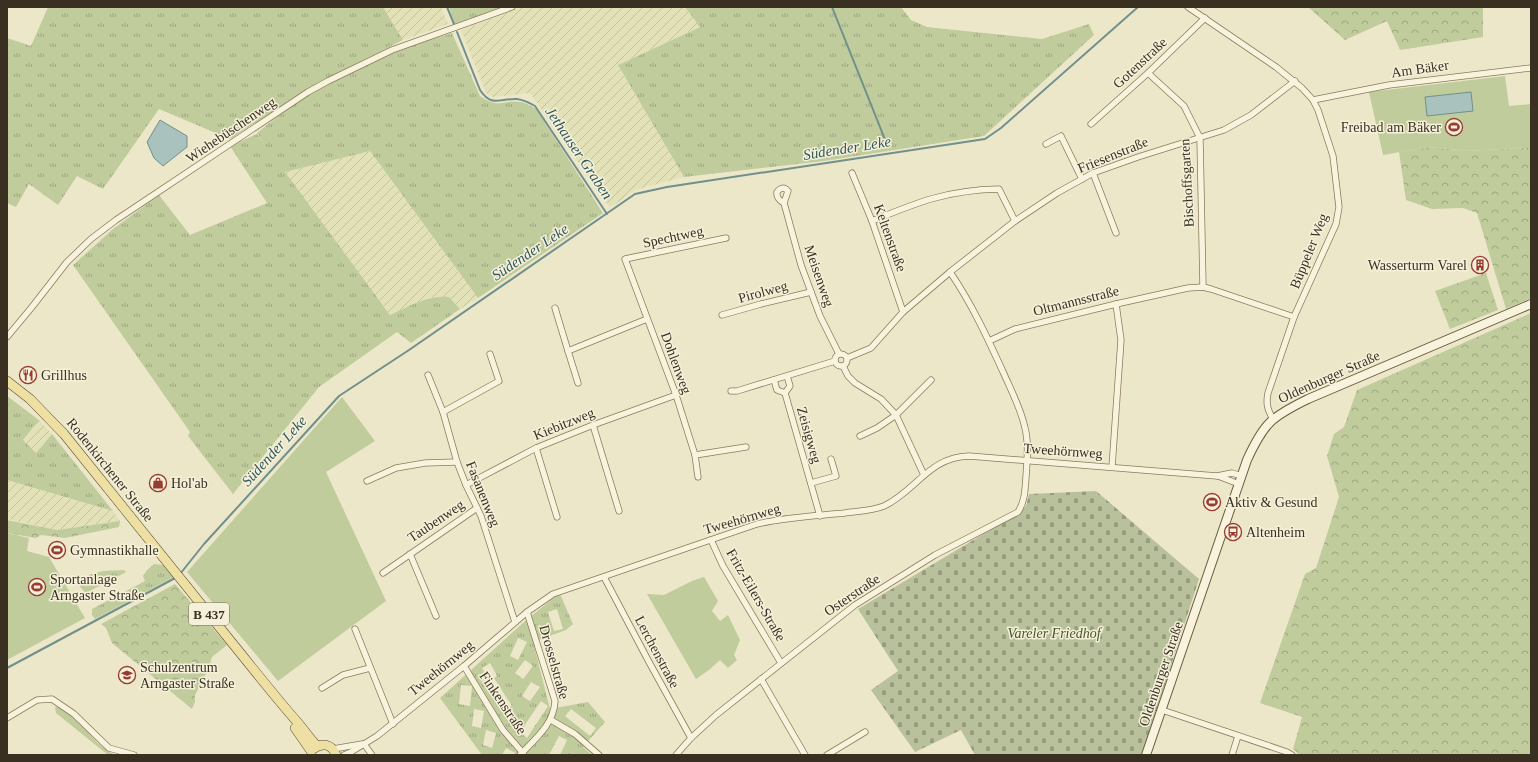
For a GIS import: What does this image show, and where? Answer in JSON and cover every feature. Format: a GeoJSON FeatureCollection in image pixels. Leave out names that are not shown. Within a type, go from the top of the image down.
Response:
{"type":"FeatureCollection","features":[{"type":"Feature","properties":{"kind":"main road","name":"Oldenburger Straße"},"geometry":{"type":"LineString","coordinates":[[1146,755],[1241,480],[1256,441],[1273,419],[1280,412],[1308,399],[1531,304]]}},
{"type":"Feature","properties":{"kind":"main road","name":"Rodenkirchener Straße"},"geometry":{"type":"LineString","coordinates":[[7,381],[30,399],[64,434],[289,713],[300,724],[312,751]]}},
{"type":"Feature","properties":{"kind":"main road"},"geometry":{"type":"LineString","coordinates":[[312,751],[324,744],[334,752]]}},
{"type":"Feature","properties":{"kind":"street","name":"Wiehebüschenweg"},"geometry":{"type":"LineString","coordinates":[[7,337],[67,262],[92,239],[116,220],[308,92],[361,63],[392,50],[512,7]]}},
{"type":"Feature","properties":{"kind":"street","name":"Büppeler Weg"},"geometry":{"type":"LineString","coordinates":[[1188,7],[1295,81],[1313,100],[1318,110],[1333,156],[1339,207],[1336,224],[1294,317],[1266,402],[1267,408],[1273,419]]}},
{"type":"Feature","properties":{"kind":"street","name":"Gotenstraße"},"geometry":{"type":"LineString","coordinates":[[1091,124],[1148,73],[1204,18]]}},
{"type":"Feature","properties":{"kind":"street","name":"Am Bäker"},"geometry":{"type":"LineString","coordinates":[[1313,100],[1390,85],[1531,68]]}},
{"type":"Feature","properties":{"kind":"street","name":"Bischoffsgarten"},"geometry":{"type":"LineString","coordinates":[[1148,73],[1184,106],[1200,138],[1203,287]]}},
{"type":"Feature","properties":{"kind":"street","name":"Friesenstraße"},"geometry":{"type":"LineString","coordinates":[[847,358],[871,348],[903,312],[950,272],[1015,221],[1051,197],[1093,174],[1138,157],[1224,130],[1251,115],[1295,81]]}},
{"type":"Feature","properties":{"kind":"street"},"geometry":{"type":"LineString","coordinates":[[1046,144],[1061,136],[1082,179]]}},
{"type":"Feature","properties":{"kind":"street","name":"Keltenstraße"},"geometry":{"type":"LineString","coordinates":[[852,173],[872,221],[903,312]]}},
{"type":"Feature","properties":{"kind":"street"},"geometry":{"type":"LineString","coordinates":[[1093,174],[1116,232]]}},
{"type":"Feature","properties":{"kind":"street"},"geometry":{"type":"LineString","coordinates":[[872,221],[915,203],[945,194],[973,190],[999,189],[1015,221]]}},
{"type":"Feature","properties":{"kind":"street","name":"Meisenweg"},"geometry":{"type":"LineString","coordinates":[[784,203],[810,292],[839,354]]}},
{"type":"Feature","properties":{"kind":"street","name":"Spechtweg"},"geometry":{"type":"LineString","coordinates":[[625,259],[726,238]]}},
{"type":"Feature","properties":{"kind":"street","name":"Dohlenweg"},"geometry":{"type":"LineString","coordinates":[[625,259],[676,395],[694,455],[698,476]]}},
{"type":"Feature","properties":{"kind":"street"},"geometry":{"type":"LineString","coordinates":[[950,272],[965,293],[989,341],[1023,420],[1027,440],[1027,461]]}},
{"type":"Feature","properties":{"kind":"street","name":"Oltmannsstraße"},"geometry":{"type":"LineString","coordinates":[[989,341],[1015,329],[1188,288],[1203,287],[1294,317]]}},
{"type":"Feature","properties":{"kind":"street","name":"Pirolweg"},"geometry":{"type":"LineString","coordinates":[[722,315],[810,292]]}},
{"type":"Feature","properties":{"kind":"street"},"geometry":{"type":"LineString","coordinates":[[1112,467],[1122,340],[1116,304]]}},
{"type":"Feature","properties":{"kind":"street"},"geometry":{"type":"LineString","coordinates":[[555,308],[578,383]]}},
{"type":"Feature","properties":{"kind":"street"},"geometry":{"type":"LineString","coordinates":[[568,351],[647,318]]}},
{"type":"Feature","properties":{"kind":"street"},"geometry":{"type":"LineString","coordinates":[[443,412],[499,381],[490,354]]}},
{"type":"Feature","properties":{"kind":"street"},"geometry":{"type":"LineString","coordinates":[[730,391],[738,391],[835,361],[839,354],[843,354],[847,358],[847,363],[843,366]]}},
{"type":"Feature","properties":{"kind":"street"},"geometry":{"type":"LineString","coordinates":[[835,361],[838,365],[843,366],[848,376],[855,383],[881,399],[896,415],[924,475]]}},
{"type":"Feature","properties":{"kind":"street","name":"Fasanenweg"},"geometry":{"type":"LineString","coordinates":[[428,375],[443,412],[457,462],[481,516],[514,622]]}},
{"type":"Feature","properties":{"kind":"street","name":"Zeisigweg"},"geometry":{"type":"LineString","coordinates":[[785,393],[790,386],[787,376]]}},
{"type":"Feature","properties":{"kind":"street","name":"Zeisigweg"},"geometry":{"type":"LineString","coordinates":[[774,380],[777,390],[785,393]]}},
{"type":"Feature","properties":{"kind":"street"},"geometry":{"type":"LineString","coordinates":[[860,436],[877,428],[896,415],[931,380]]}},
{"type":"Feature","properties":{"kind":"street","name":"Zeisigweg"},"geometry":{"type":"LineString","coordinates":[[785,393],[820,516]]}},
{"type":"Feature","properties":{"kind":"street","name":"Kiebitzweg"},"geometry":{"type":"LineString","coordinates":[[466,485],[536,448],[593,425],[676,395]]}},
{"type":"Feature","properties":{"kind":"street"},"geometry":{"type":"LineString","coordinates":[[593,425],[619,511]]}},
{"type":"Feature","properties":{"kind":"street"},"geometry":{"type":"LineString","coordinates":[[694,455],[746,447]]}},
{"type":"Feature","properties":{"kind":"street"},"geometry":{"type":"LineString","coordinates":[[536,448],[557,517]]}},
{"type":"Feature","properties":{"kind":"street","name":"Tweehörnweg"},"geometry":{"type":"LineString","coordinates":[[344,755],[364,744],[393,724],[464,666],[514,622],[553,594],[767,522],[874,509],[892,501],[924,475],[948,459],[958,456],[1112,467],[1218,476],[1241,480]]}},
{"type":"Feature","properties":{"kind":"street","name":"Zeisigweg"},"geometry":{"type":"LineString","coordinates":[[811,483],[836,476],[831,459]]}},
{"type":"Feature","properties":{"kind":"street","name":"Osterstraße"},"geometry":{"type":"LineString","coordinates":[[676,755],[691,738],[716,715],[781,662],[861,601],[935,555],[1018,512],[1025,497],[1027,461]]}},
{"type":"Feature","properties":{"kind":"street"},"geometry":{"type":"LineString","coordinates":[[367,481],[401,467],[425,463],[457,462]]}},
{"type":"Feature","properties":{"kind":"street","name":"Taubenweg"},"geometry":{"type":"LineString","coordinates":[[383,573],[477,508]]}},
{"type":"Feature","properties":{"kind":"street","name":"Fritz-Eilers-Straße"},"geometry":{"type":"LineString","coordinates":[[711,540],[723,566],[781,662]]}},
{"type":"Feature","properties":{"kind":"street","name":"Taubenweg"},"geometry":{"type":"LineString","coordinates":[[410,554],[436,616]]}},
{"type":"Feature","properties":{"kind":"street","name":"Lerchenstraße"},"geometry":{"type":"LineString","coordinates":[[604,577],[648,662],[691,738]]}},
{"type":"Feature","properties":{"kind":"street","name":"Drosselstraße"},"geometry":{"type":"LineString","coordinates":[[522,754],[545,729],[555,710],[555,701],[527,612]]}},
{"type":"Feature","properties":{"kind":"street"},"geometry":{"type":"LineString","coordinates":[[355,629],[393,724]]}},
{"type":"Feature","properties":{"kind":"street","name":"Finkenstraße"},"geometry":{"type":"LineString","coordinates":[[464,666],[503,730],[522,754]]}},
{"type":"Feature","properties":{"kind":"street"},"geometry":{"type":"LineString","coordinates":[[322,688],[343,675],[370,668]]}},
{"type":"Feature","properties":{"kind":"street"},"geometry":{"type":"LineString","coordinates":[[761,679],[805,755]]}},
{"type":"Feature","properties":{"kind":"street"},"geometry":{"type":"LineString","coordinates":[[7,718],[36,700],[52,699],[74,714],[109,748],[134,755]]}},
{"type":"Feature","properties":{"kind":"street"},"geometry":{"type":"LineString","coordinates":[[1162,710],[1292,755]]}},
{"type":"Feature","properties":{"kind":"street"},"geometry":{"type":"LineString","coordinates":[[551,720],[575,734],[599,755]]}},
{"type":"Feature","properties":{"kind":"street"},"geometry":{"type":"LineString","coordinates":[[827,755],[865,732]]}},
{"type":"Feature","properties":{"kind":"street"},"geometry":{"type":"LineString","coordinates":[[1232,755],[1238,736]]}},
{"type":"Feature","properties":{"kind":"street"},"geometry":{"type":"LineString","coordinates":[[364,744],[372,755]]}},
{"type":"Feature","properties":{"kind":"street","name":"Tweehörnweg"},"geometry":{"type":"LineString","coordinates":[[334,752],[364,744]]}},
{"type":"Feature","properties":{"kind":"shaded area"},"geometry":{"type":"Polygon","coordinates":[[[383,7],[441,7],[448,24],[403,40],[383,7]]]}},
{"type":"Feature","properties":{"kind":"shaded area"},"geometry":{"type":"Polygon","coordinates":[[[523,7],[685,7],[701,26],[618,65],[684,177],[635,190],[610,208],[530,93],[493,97],[486,93],[461,30],[523,7]]]}},
{"type":"Feature","properties":{"kind":"shaded area"},"geometry":{"type":"Polygon","coordinates":[[[370,151],[478,298],[460,309],[449,297],[425,299],[390,315],[284,172],[370,151]]]}},
{"type":"Feature","properties":{"kind":"shaded area"},"geometry":{"type":"Polygon","coordinates":[[[39,420],[52,434],[36,453],[22,440],[39,420]]]}},
{"type":"Feature","properties":{"kind":"shaded area"},"geometry":{"type":"Polygon","coordinates":[[[7,480],[113,511],[120,521],[57,530],[7,519],[7,480]]]}},
{"type":"Feature","properties":{"kind":"green space"},"geometry":{"type":"Polygon","coordinates":[[[48,7],[383,7],[403,40],[317,83],[230,139],[159,109],[103,189],[77,176],[58,205],[29,184],[16,207],[7,203],[7,38],[31,46],[48,7]]]}},
{"type":"Feature","properties":{"kind":"green space"},"geometry":{"type":"Polygon","coordinates":[[[449,7],[504,7],[455,25],[449,7]]]}},
{"type":"Feature","properties":{"kind":"green space"},"geometry":{"type":"Polygon","coordinates":[[[685,7],[901,7],[911,20],[927,27],[1042,39],[1089,24],[1094,35],[984,136],[824,161],[684,177],[618,65],[700,27],[685,7]]]}},
{"type":"Feature","properties":{"kind":"green space"},"geometry":{"type":"Polygon","coordinates":[[[1308,7],[1483,7],[1483,37],[1400,50],[1387,21],[1345,40],[1308,7]]]}},
{"type":"Feature","properties":{"kind":"green space"},"geometry":{"type":"Polygon","coordinates":[[[452,33],[480,96],[497,103],[515,101],[521,102],[536,109],[603,213],[478,298],[370,151],[285,172],[390,315],[426,299],[441,297],[449,297],[460,309],[411,343],[397,332],[319,387],[233,494],[188,436],[190,432],[73,265],[113,229],[159,195],[190,235],[267,203],[230,146],[257,134],[266,147],[257,133],[305,97],[357,67],[393,51],[415,43],[452,33]]]}},
{"type":"Feature","properties":{"kind":"green space","name":"Freibad am Bäker"},"geometry":{"type":"Polygon","coordinates":[[[1505,76],[1509,106],[1531,104],[1531,147],[1469,151],[1429,147],[1383,155],[1369,92],[1505,76]]]}},
{"type":"Feature","properties":{"kind":"green space"},"geometry":{"type":"Polygon","coordinates":[[[1429,147],[1469,151],[1531,147],[1531,298],[1506,309],[1477,213],[1463,208],[1432,209],[1406,200],[1399,152],[1429,147]]]}},
{"type":"Feature","properties":{"kind":"green space"},"geometry":{"type":"Polygon","coordinates":[[[1486,273],[1498,310],[1450,329],[1435,291],[1486,273]]]}},
{"type":"Feature","properties":{"kind":"green space"},"geometry":{"type":"Polygon","coordinates":[[[1531,313],[1531,755],[1300,755],[1293,749],[1302,717],[1260,703],[1305,574],[1316,568],[1339,497],[1327,456],[1334,434],[1344,427],[1357,390],[1531,313]]]}},
{"type":"Feature","properties":{"kind":"green space"},"geometry":{"type":"Polygon","coordinates":[[[7,396],[39,420],[23,440],[36,453],[52,434],[113,511],[7,480],[7,396]]]}},
{"type":"Feature","properties":{"kind":"green space"},"geometry":{"type":"Polygon","coordinates":[[[342,397],[375,441],[326,472],[386,601],[278,681],[187,572],[342,397]]]}},
{"type":"Feature","properties":{"kind":"green space","name":"Vareler Friedhof"},"geometry":{"type":"Polygon","coordinates":[[[1096,491],[1199,579],[1142,755],[975,755],[961,730],[915,752],[871,690],[898,671],[858,609],[1020,512],[1026,506],[1029,494],[1096,491]]]}},
{"type":"Feature","properties":{"kind":"green space"},"geometry":{"type":"Polygon","coordinates":[[[7,520],[57,530],[120,521],[119,527],[65,538],[41,535],[36,538],[7,533],[7,520]]]}},
{"type":"Feature","properties":{"kind":"green space","name":"Sportanlage Arngaster Straße"},"geometry":{"type":"Polygon","coordinates":[[[7,533],[29,538],[27,551],[49,557],[85,618],[7,660],[7,533]]]}},
{"type":"Feature","properties":{"kind":"green space"},"geometry":{"type":"Polygon","coordinates":[[[154,564],[163,565],[174,577],[95,619],[92,615],[92,609],[145,581],[143,576],[154,564]]]}},
{"type":"Feature","properties":{"kind":"green space"},"geometry":{"type":"Polygon","coordinates":[[[124,570],[126,572],[88,592],[85,592],[80,587],[83,581],[92,574],[104,571],[124,570]]]}},
{"type":"Feature","properties":{"kind":"green space"},"geometry":{"type":"Polygon","coordinates":[[[704,577],[718,601],[712,611],[720,621],[728,615],[740,640],[734,655],[737,660],[728,668],[720,660],[696,679],[647,594],[664,595],[692,581],[704,577]]]}},
{"type":"Feature","properties":{"kind":"green space"},"geometry":{"type":"Polygon","coordinates":[[[175,584],[227,645],[212,657],[208,670],[195,695],[195,702],[192,709],[112,643],[106,628],[101,624],[175,584]]]}},
{"type":"Feature","properties":{"kind":"green space"},"geometry":{"type":"Polygon","coordinates":[[[560,594],[573,624],[566,630],[533,642],[550,709],[588,702],[605,722],[583,747],[592,755],[560,755],[567,740],[559,736],[549,755],[514,755],[515,753],[506,748],[502,755],[482,755],[440,698],[524,622],[560,594]],[[557,609],[548,612],[554,631],[563,629],[557,609]],[[518,638],[510,656],[518,660],[527,642],[518,638]],[[525,660],[515,673],[523,679],[533,666],[525,660]],[[490,663],[482,668],[489,681],[486,683],[505,711],[512,706],[494,678],[497,676],[490,663]],[[531,682],[522,696],[530,701],[540,687],[531,682]],[[461,685],[459,704],[470,706],[472,686],[461,685]],[[541,701],[520,732],[527,738],[548,706],[541,701]],[[474,709],[472,726],[481,728],[484,711],[474,709]],[[571,709],[565,716],[590,736],[596,728],[571,709]],[[486,730],[483,745],[492,748],[496,733],[486,730]]]}},
{"type":"Feature","properties":{"kind":"green space"},"geometry":{"type":"Polygon","coordinates":[[[55,707],[66,710],[72,714],[99,744],[115,755],[108,755],[56,713],[55,707]]]}},
{"type":"Feature","properties":{"kind":"water"},"geometry":{"type":"Polygon","coordinates":[[[1471,92],[1473,111],[1427,116],[1425,97],[1471,92]]]}},
{"type":"Feature","properties":{"kind":"water"},"geometry":{"type":"Polygon","coordinates":[[[160,120],[187,136],[187,147],[163,166],[154,158],[147,142],[160,120]]]}},
{"type":"Feature","properties":{"kind":"waterway","name":"Jethauser Graben"},"geometry":{"type":"LineString","coordinates":[[447,7],[454,24]]}},
{"type":"Feature","properties":{"kind":"waterway"},"geometry":{"type":"LineString","coordinates":[[832,7],[886,142]]}},
{"type":"Feature","properties":{"kind":"waterway","name":"Südender Leke"},"geometry":{"type":"LineString","coordinates":[[180,574],[204,544],[339,396],[409,350],[635,194],[667,187],[985,139],[1001,128],[1138,7]]}},
{"type":"Feature","properties":{"kind":"waterway","name":"Jethauser Graben"},"geometry":{"type":"LineString","coordinates":[[457,32],[480,90],[484,96],[488,99],[497,101],[520,99],[535,106],[607,214]]}},
{"type":"Feature","properties":{"kind":"waterway","name":"Südender Leke"},"geometry":{"type":"LineString","coordinates":[[7,668],[177,577]]}},
{"type":"Feature","properties":{"kind":"place","name":"Freibad am Bäker"},"geometry":{"type":"Point","coordinates":[1454,127]}},
{"type":"Feature","properties":{"kind":"place","name":"Wasserturm Varel"},"geometry":{"type":"Point","coordinates":[1480,265]}},
{"type":"Feature","properties":{"kind":"place","name":"Grillhus"},"geometry":{"type":"Point","coordinates":[28,375]}},
{"type":"Feature","properties":{"kind":"place","name":"Hol'ab"},"geometry":{"type":"Point","coordinates":[158,483]}},
{"type":"Feature","properties":{"kind":"place","name":"Aktiv & Gesund"},"geometry":{"type":"Point","coordinates":[1212,502]}},
{"type":"Feature","properties":{"kind":"place","name":"Altenheim"},"geometry":{"type":"Point","coordinates":[1233,532]}},
{"type":"Feature","properties":{"kind":"place","name":"Gymnastikhalle"},"geometry":{"type":"Point","coordinates":[57,550]}},
{"type":"Feature","properties":{"kind":"place","name":"Sportanlage Arngaster Straße"},"geometry":{"type":"Point","coordinates":[37,587]}},
{"type":"Feature","properties":{"kind":"place","name":"Schulzentrum Arngaster Straße"},"geometry":{"type":"Point","coordinates":[127,675]}}]}
